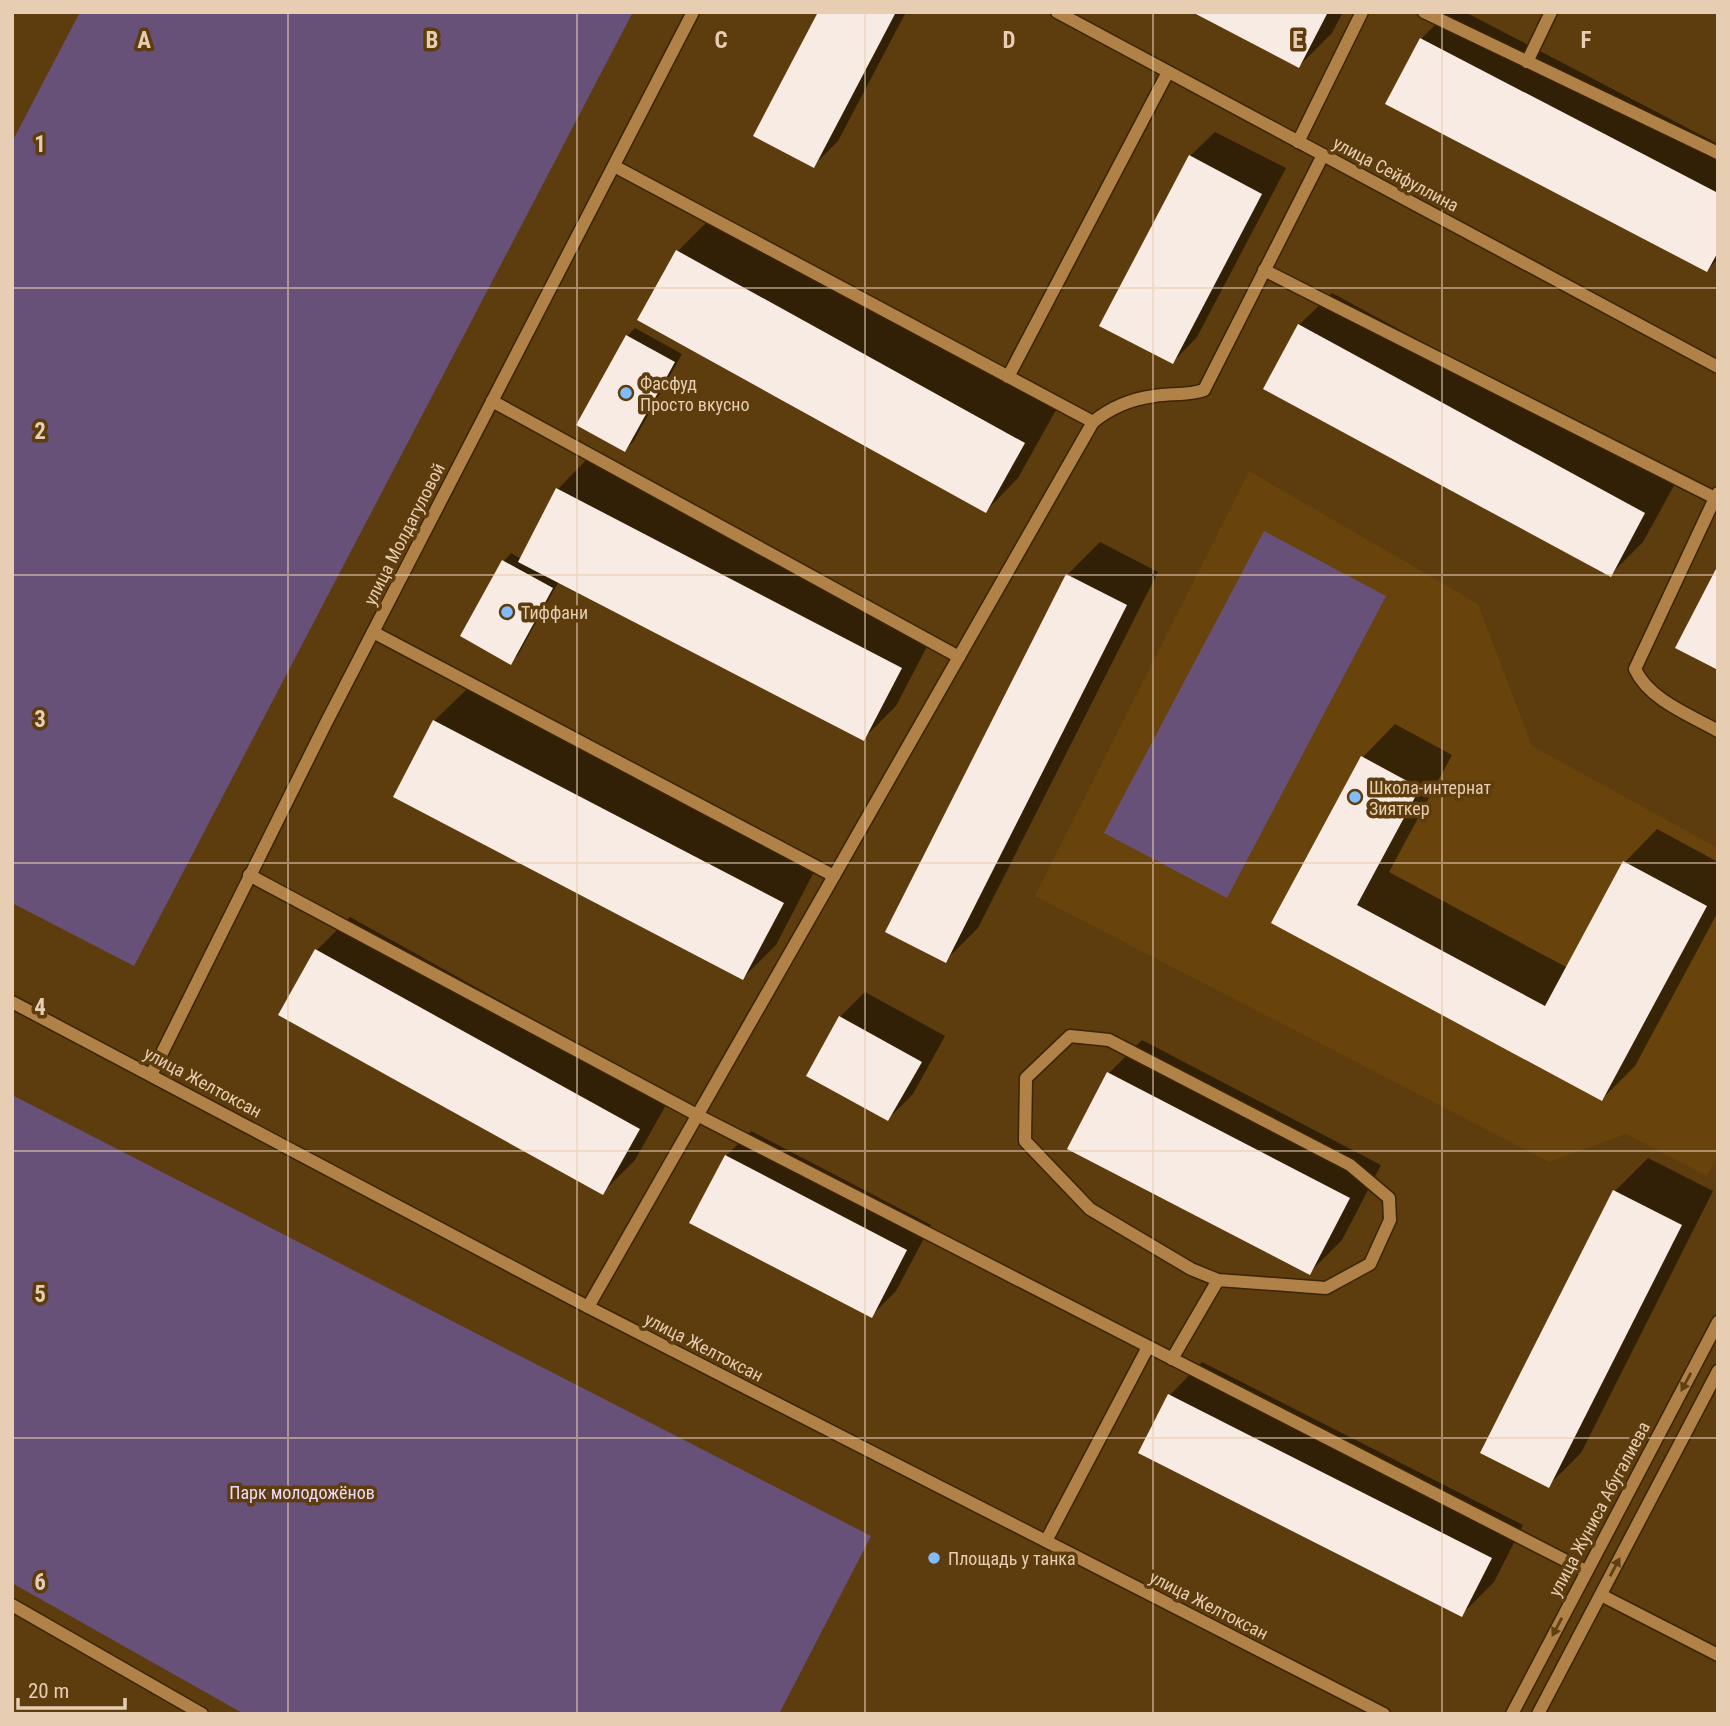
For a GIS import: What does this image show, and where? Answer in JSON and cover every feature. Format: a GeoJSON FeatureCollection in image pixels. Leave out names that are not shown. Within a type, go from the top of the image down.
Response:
{"type":"FeatureCollection","features":[{"type":"Feature","properties":{"kind":"street","name":"улица Молдагуловой"},"geometry":{"type":"LineString","coordinates":[[151,1075],[249,875],[693,12]]}},
{"type":"Feature","properties":{"kind":"street","name":"улица Сейфуллина"},"geometry":{"type":"LineString","coordinates":[[1058,12],[1718,368]]}},
{"type":"Feature","properties":{"kind":"street"},"geometry":{"type":"LineString","coordinates":[[1298,142],[1362,12]]}},
{"type":"Feature","properties":{"kind":"street"},"geometry":{"type":"LineString","coordinates":[[1424,12],[1718,153]]}},
{"type":"Feature","properties":{"kind":"street"},"geometry":{"type":"LineString","coordinates":[[1527,62],[1551,12]]}},
{"type":"Feature","properties":{"kind":"street"},"geometry":{"type":"LineString","coordinates":[[1008,377],[1168,72]]}},
{"type":"Feature","properties":{"kind":"street"},"geometry":{"type":"LineString","coordinates":[[588,1307],[1093,422],[1109,409],[1154,396],[1194,394],[1204,390],[1323,155]]}},
{"type":"Feature","properties":{"kind":"street"},"geometry":{"type":"LineString","coordinates":[[614,166],[1093,422]]}},
{"type":"Feature","properties":{"kind":"street"},"geometry":{"type":"LineString","coordinates":[[1264,270],[1716,496],[1635,669],[1651,692],[1718,731]]}},
{"type":"Feature","properties":{"kind":"street"},"geometry":{"type":"LineString","coordinates":[[492,401],[959,657]]}},
{"type":"Feature","properties":{"kind":"street"},"geometry":{"type":"LineString","coordinates":[[373,632],[834,876]]}},
{"type":"Feature","properties":{"kind":"street"},"geometry":{"type":"LineString","coordinates":[[249,875],[697,1115],[1586,1571]]}},
{"type":"Feature","properties":{"kind":"street","name":"улица Желтоксан"},"geometry":{"type":"LineString","coordinates":[[12,1002],[588,1307],[1384,1714]]}},
{"type":"Feature","properties":{"kind":"street"},"geometry":{"type":"LineString","coordinates":[[1070,1035],[1109,1040],[1350,1165],[1389,1198],[1391,1220],[1370,1264],[1326,1288],[1218,1280],[1191,1269],[1090,1209],[1025,1141],[1026,1078],[1070,1035]]}},
{"type":"Feature","properties":{"kind":"street"},"geometry":{"type":"LineString","coordinates":[[1172,1359],[1218,1280]]}},
{"type":"Feature","properties":{"kind":"street","name":"улица Жуниса Абугалиева"},"geometry":{"type":"LineString","coordinates":[[1512,1714],[1718,1322]]}},
{"type":"Feature","properties":{"kind":"street"},"geometry":{"type":"LineString","coordinates":[[1046,1541],[1148,1347]]}},
{"type":"Feature","properties":{"kind":"street"},"geometry":{"type":"LineString","coordinates":[[1538,1714],[1718,1371]]}},
{"type":"Feature","properties":{"kind":"street"},"geometry":{"type":"LineString","coordinates":[[1601,1595],[1718,1655]]}},
{"type":"Feature","properties":{"kind":"street"},"geometry":{"type":"LineString","coordinates":[[12,1605],[202,1714]]}},
{"type":"Feature","properties":{"kind":"shaded area","name":"Школа-интернат Зияткер"},"geometry":{"type":"Polygon","coordinates":[[[1249,471],[1478,604],[1532,746],[1718,848],[1718,1156],[1707,1176],[1626,1134],[1549,1162],[1035,896],[1249,471]]]}},
{"type":"Feature","properties":{"kind":"green space"},"geometry":{"type":"Polygon","coordinates":[[[80,12],[633,12],[134,966],[12,903],[12,142],[80,12]]]}},
{"type":"Feature","properties":{"kind":"green space"},"geometry":{"type":"Polygon","coordinates":[[[1264,531],[1386,596],[1227,898],[1104,833],[1264,531]]]}},
{"type":"Feature","properties":{"kind":"green space","name":"Парк молодожёнов"},"geometry":{"type":"Polygon","coordinates":[[[12,1095],[871,1536],[779,1714],[244,1714],[12,1583],[12,1095]]]}},
{"type":"Feature","properties":{"kind":"building"},"geometry":{"type":"Polygon","coordinates":[[[818,12],[896,12],[814,168],[753,136],[818,12]]]}},
{"type":"Feature","properties":{"kind":"building"},"geometry":{"type":"Polygon","coordinates":[[[1192,12],[1328,12],[1299,68],[1192,12]]]}},
{"type":"Feature","properties":{"kind":"building"},"geometry":{"type":"Polygon","coordinates":[[[1420,38],[1718,193],[1718,252],[1707,272],[1385,104],[1420,38]]]}},
{"type":"Feature","properties":{"kind":"building"},"geometry":{"type":"Polygon","coordinates":[[[1189,155],[1262,194],[1173,364],[1099,326],[1189,155]]]}},
{"type":"Feature","properties":{"kind":"building"},"geometry":{"type":"Polygon","coordinates":[[[676,250],[1025,443],[986,513],[637,320],[676,250]]]}},
{"type":"Feature","properties":{"kind":"building"},"geometry":{"type":"Polygon","coordinates":[[[1298,324],[1645,513],[1611,577],[1263,389],[1298,324]]]}},
{"type":"Feature","properties":{"kind":"building","name":"Фасфуд Просто вкусно"},"geometry":{"type":"Polygon","coordinates":[[[626,335],[675,362],[625,452],[576,425],[626,335]]]}},
{"type":"Feature","properties":{"kind":"building"},"geometry":{"type":"Polygon","coordinates":[[[556,488],[902,668],[864,741],[518,562],[556,488]]]}},
{"type":"Feature","properties":{"kind":"building","name":"Тиффани"},"geometry":{"type":"Polygon","coordinates":[[[502,560],[553,588],[511,665],[460,636],[502,560]]]}},
{"type":"Feature","properties":{"kind":"building"},"geometry":{"type":"Polygon","coordinates":[[[1718,565],[1718,670],[1675,648],[1718,565]]]}},
{"type":"Feature","properties":{"kind":"building"},"geometry":{"type":"Polygon","coordinates":[[[1066,574],[1127,605],[946,963],[885,932],[1066,574]]]}},
{"type":"Feature","properties":{"kind":"building"},"geometry":{"type":"Polygon","coordinates":[[[433,720],[784,903],[743,980],[393,797],[433,720]]]}},
{"type":"Feature","properties":{"kind":"building"},"geometry":{"type":"Polygon","coordinates":[[[1361,756],[1420,788],[1357,905],[1545,1006],[1623,861],[1707,906],[1602,1101],[1271,923],[1361,756]]]}},
{"type":"Feature","properties":{"kind":"building"},"geometry":{"type":"Polygon","coordinates":[[[315,949],[640,1129],[603,1195],[278,1015],[315,949]]]}},
{"type":"Feature","properties":{"kind":"building"},"geometry":{"type":"Polygon","coordinates":[[[839,1016],[922,1062],[888,1121],[806,1076],[839,1016]]]}},
{"type":"Feature","properties":{"kind":"building"},"geometry":{"type":"Polygon","coordinates":[[[1107,1072],[1350,1198],[1310,1275],[1067,1149],[1107,1072]]]}},
{"type":"Feature","properties":{"kind":"building"},"geometry":{"type":"Polygon","coordinates":[[[725,1155],[907,1250],[872,1318],[689,1223],[725,1155]]]}},
{"type":"Feature","properties":{"kind":"building"},"geometry":{"type":"Polygon","coordinates":[[[1613,1190],[1682,1225],[1549,1488],[1480,1453],[1613,1190]]]}},
{"type":"Feature","properties":{"kind":"building"},"geometry":{"type":"Polygon","coordinates":[[[1168,1394],[1492,1558],[1462,1617],[1138,1453],[1168,1394]]]}},
{"type":"Feature","properties":{"kind":"place","name":"Фасфуд Просто вкусно"},"geometry":{"type":"Point","coordinates":[626,393]}},
{"type":"Feature","properties":{"kind":"place","name":"Тиффани"},"geometry":{"type":"Point","coordinates":[507,612]}},
{"type":"Feature","properties":{"kind":"place","name":"Школа-интернат Зияткер"},"geometry":{"type":"Point","coordinates":[1355,797]}},
{"type":"Feature","properties":{"kind":"place","name":"Площадь у танка"},"geometry":{"type":"Point","coordinates":[934,1558]}}]}
